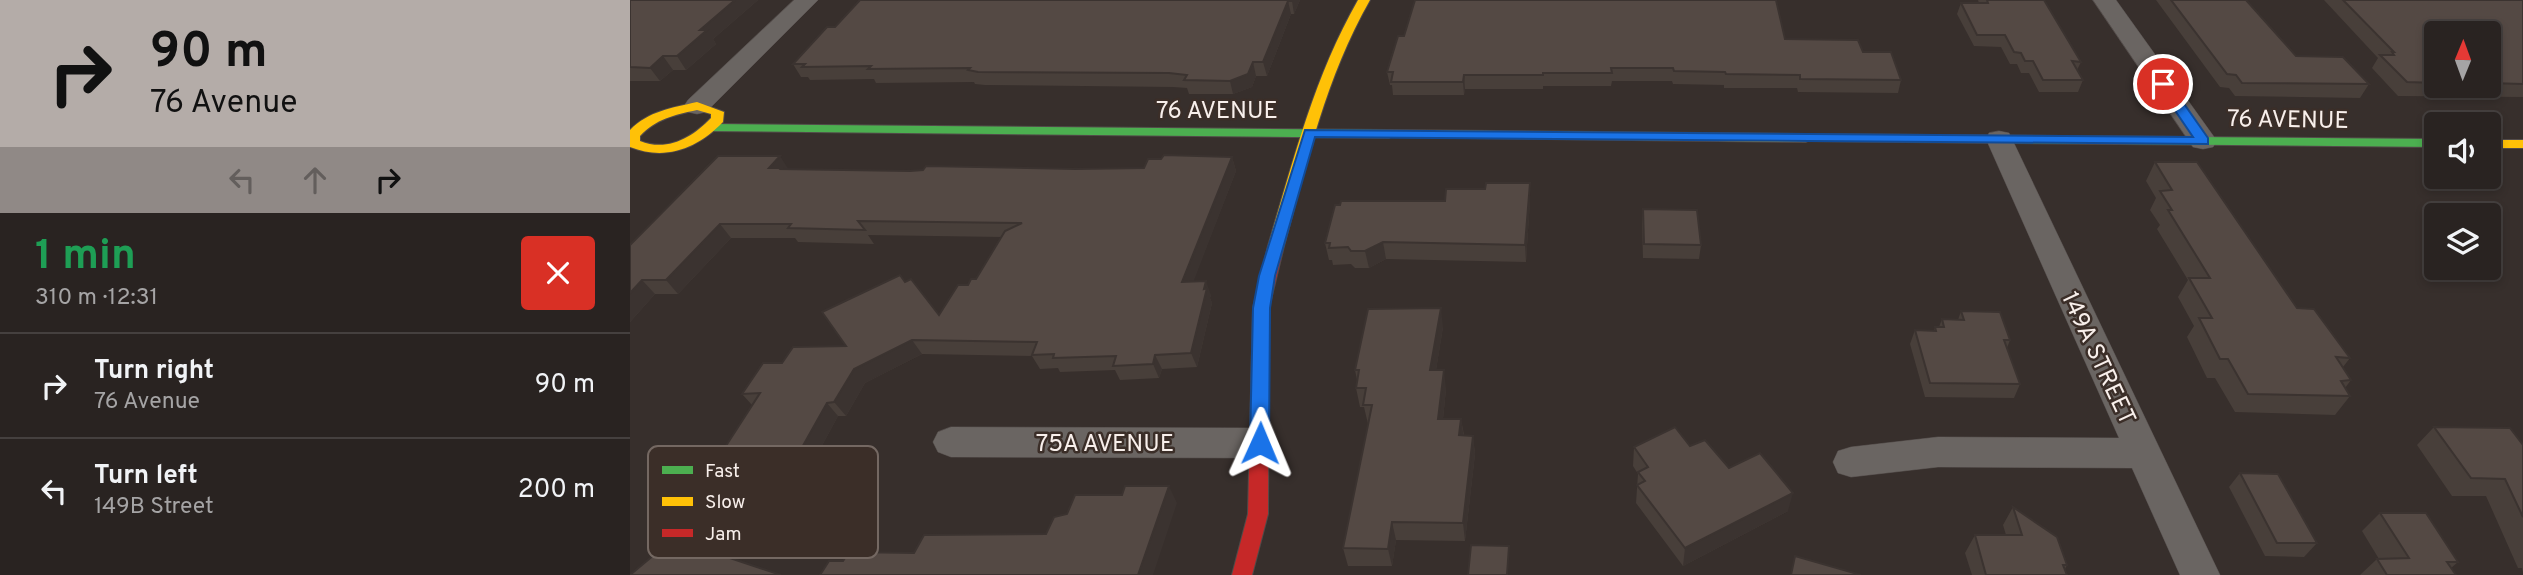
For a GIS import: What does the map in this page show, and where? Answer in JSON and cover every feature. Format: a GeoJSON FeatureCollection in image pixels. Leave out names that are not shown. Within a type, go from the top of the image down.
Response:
{"type":"FeatureCollection","features":[{"type":"Feature","properties":{"kind":"street"},"geometry":{"type":"LineString","coordinates":[[697,106],[807,0]]}},
{"type":"Feature","properties":{"kind":"street"},"geometry":{"type":"LineString","coordinates":[[1242,575],[1258,514],[1261,308],[1267,276],[1343,34],[1364,0]]}},
{"type":"Feature","properties":{"kind":"street"},"geometry":{"type":"LineString","coordinates":[[2104,0],[2203,141]]}},
{"type":"Feature","properties":{"kind":"street"},"geometry":{"type":"LineString","coordinates":[[697,106],[710,107],[717,112],[718,120],[712,128],[692,141],[652,150],[639,148],[633,143],[635,127],[666,112],[697,106]]}},
{"type":"Feature","properties":{"kind":"street","name":"76 AVENUE"},"geometry":{"type":"LineString","coordinates":[[712,128],[2424,143]]}},
{"type":"Feature","properties":{"kind":"street","name":"149A STREET"},"geometry":{"type":"LineString","coordinates":[[1999,139],[2200,575]]}},
{"type":"Feature","properties":{"kind":"street"},"geometry":{"type":"LineString","coordinates":[[2501,144],[2523,144]]}},
{"type":"Feature","properties":{"kind":"street"},"geometry":{"type":"LineString","coordinates":[[635,167],[652,150]]}},
{"type":"Feature","properties":{"kind":"street","name":"75A AVENUE"},"geometry":{"type":"LineString","coordinates":[[951,442],[1260,443]]}},
{"type":"Feature","properties":{"kind":"street"},"geometry":{"type":"LineString","coordinates":[[1851,462],[1938,452],[2144,453]]}},
{"type":"Feature","properties":{"kind":"building"},"geometry":{"type":"Polygon","coordinates":[[[630,0],[735,0],[700,30],[707,30],[677,56],[663,56],[650,68],[630,67],[630,0]]]}},
{"type":"Feature","properties":{"kind":"building"},"geometry":{"type":"Polygon","coordinates":[[[860,0],[1292,1],[1288,1],[1263,62],[1253,62],[1248,74],[1230,81],[1184,80],[1187,75],[1169,73],[978,72],[968,70],[970,68],[868,69],[871,66],[802,67],[805,64],[793,64],[827,27],[835,27],[860,0]]]}},
{"type":"Feature","properties":{"kind":"building"},"geometry":{"type":"Polygon","coordinates":[[[1415,0],[1776,0],[1785,39],[1858,40],[1863,52],[1891,52],[1901,80],[1800,79],[1800,75],[1726,74],[1674,71],[1673,68],[1611,68],[1612,73],[1464,75],[1463,82],[1391,82],[1393,72],[1387,72],[1398,36],[1404,36],[1415,0]]]}},
{"type":"Feature","properties":{"kind":"building"},"geometry":{"type":"Polygon","coordinates":[[[1987,0],[2044,0],[2081,62],[2072,61],[2083,80],[2043,80],[2033,61],[2025,61],[2021,53],[2014,52],[2005,35],[1977,35],[1961,3],[1988,3],[1987,0]]]}},
{"type":"Feature","properties":{"kind":"building"},"geometry":{"type":"Polygon","coordinates":[[[2171,0],[2246,0],[2296,56],[2343,57],[2369,84],[2242,83],[2236,75],[2227,74],[2171,0]]]}},
{"type":"Feature","properties":{"kind":"building"},"geometry":{"type":"Polygon","coordinates":[[[2343,0],[2523,0],[2523,84],[2501,83],[2501,21],[2424,21],[2424,83],[2407,82],[2380,55],[2394,55],[2343,0]]]}},
{"type":"Feature","properties":{"kind":"building"},"geometry":{"type":"Polygon","coordinates":[[[1164,155],[1232,157],[1182,282],[1206,281],[1204,289],[1207,288],[1191,353],[1155,355],[1153,364],[1113,366],[1116,356],[1053,358],[1054,354],[1032,355],[1037,342],[912,340],[854,369],[834,402],[827,403],[803,446],[726,446],[760,393],[742,394],[763,363],[782,363],[793,347],[846,346],[822,312],[900,275],[905,282],[911,279],[939,315],[958,285],[968,285],[971,279],[976,279],[1005,231],[1022,223],[858,221],[865,230],[788,228],[791,224],[720,224],[666,280],[642,280],[630,293],[630,245],[718,156],[780,156],[769,168],[781,169],[910,171],[923,170],[926,166],[1144,168],[1148,159],[1161,159],[1164,155]]]}},
{"type":"Feature","properties":{"kind":"building"},"geometry":{"type":"Polygon","coordinates":[[[2155,162],[2197,162],[2297,308],[2314,309],[2350,358],[2336,357],[2351,380],[2341,381],[2350,396],[2248,394],[2228,359],[2220,359],[2199,318],[2212,318],[2189,278],[2210,278],[2168,210],[2172,210],[2160,191],[2172,190],[2155,162]]]}},
{"type":"Feature","properties":{"kind":"building"},"geometry":{"type":"Polygon","coordinates":[[[1486,183],[1530,183],[1525,245],[1383,242],[1365,251],[1351,251],[1348,247],[1329,248],[1330,243],[1325,243],[1335,205],[1340,205],[1341,201],[1445,201],[1446,189],[1485,189],[1486,183]]]}},
{"type":"Feature","properties":{"kind":"building"},"geometry":{"type":"Polygon","coordinates":[[[1643,209],[1697,210],[1701,245],[1644,244],[1643,209]]]}},
{"type":"Feature","properties":{"kind":"building"},"geometry":{"type":"Polygon","coordinates":[[[1441,308],[1430,370],[1444,370],[1438,419],[1461,419],[1459,435],[1473,436],[1463,523],[1392,522],[1388,549],[1343,548],[1372,405],[1363,405],[1366,388],[1356,388],[1359,370],[1355,370],[1368,309],[1441,308]]]}},
{"type":"Feature","properties":{"kind":"building"},"geometry":{"type":"Polygon","coordinates":[[[1961,311],[2000,312],[2010,340],[2004,340],[2020,384],[1930,383],[1915,330],[1936,331],[1935,327],[1944,327],[1942,319],[1964,320],[1961,311]]]}},
{"type":"Feature","properties":{"kind":"building"},"geometry":{"type":"Polygon","coordinates":[[[1675,427],[1690,446],[1705,440],[1729,468],[1760,453],[1793,493],[1685,548],[1637,485],[1645,481],[1638,472],[1648,467],[1634,447],[1675,427]]]}},
{"type":"Feature","properties":{"kind":"building"},"geometry":{"type":"Polygon","coordinates":[[[2434,427],[2510,428],[2523,445],[2523,517],[2505,479],[2471,478],[2434,427]]]}},
{"type":"Feature","properties":{"kind":"building"},"geometry":{"type":"Polygon","coordinates":[[[2240,473],[2278,474],[2317,543],[2277,543],[2240,473]]]}},
{"type":"Feature","properties":{"kind":"building"},"geometry":{"type":"Polygon","coordinates":[[[1125,486],[1169,486],[1138,575],[820,575],[829,561],[878,558],[878,552],[914,553],[924,535],[1046,534],[1054,517],[1067,514],[1075,495],[1122,495],[1125,486]]]}},
{"type":"Feature","properties":{"kind":"building"},"geometry":{"type":"Polygon","coordinates":[[[2013,507],[2057,537],[2067,565],[2063,565],[2067,575],[1986,575],[1975,535],[2022,535],[2013,507]]]}},
{"type":"Feature","properties":{"kind":"building"},"geometry":{"type":"Polygon","coordinates":[[[2380,513],[2426,513],[2458,562],[2447,562],[2456,575],[2387,575],[2377,559],[2409,558],[2380,513]]]}},
{"type":"Feature","properties":{"kind":"building"},"geometry":{"type":"Polygon","coordinates":[[[1471,545],[1509,546],[1507,575],[1468,575],[1471,545]]]}},
{"type":"Feature","properties":{"kind":"building"},"geometry":{"type":"Polygon","coordinates":[[[1795,556],[1861,575],[1791,575],[1795,556]]]}},
{"type":"Feature","properties":{"kind":"building"},"geometry":{"type":"Polygon","coordinates":[[[650,558],[730,558],[781,575],[630,575],[650,558]]]}},
{"type":"Feature","properties":{"kind":"traffic: fast"},"geometry":{"type":"LineString","coordinates":[[712,128],[1389,134]]}},
{"type":"Feature","properties":{"kind":"traffic: fast"},"geometry":{"type":"LineString","coordinates":[[1806,138],[2424,143]]}},
{"type":"Feature","properties":{"kind":"traffic: slow"},"geometry":{"type":"LineString","coordinates":[[1276,246],[1322,88],[1348,28],[1364,0]]}},
{"type":"Feature","properties":{"kind":"traffic: slow"},"geometry":{"type":"LineString","coordinates":[[697,106],[717,112],[718,119],[690,142],[656,150],[633,143],[633,135],[646,122],[662,114],[697,106]]}},
{"type":"Feature","properties":{"kind":"traffic: slow"},"geometry":{"type":"LineString","coordinates":[[1389,134],[1806,138]]}},
{"type":"Feature","properties":{"kind":"traffic: slow"},"geometry":{"type":"LineString","coordinates":[[2501,144],[2523,144]]}},
{"type":"Feature","properties":{"kind":"traffic: jam"},"geometry":{"type":"LineString","coordinates":[[1242,575],[1258,514],[1261,308],[1276,246]]}},
{"type":"Feature","properties":{"kind":"route"},"geometry":{"type":"LineString","coordinates":[[1260,443],[1261,308],[1267,276],[1310,133],[2203,141],[2163,84]]}}]}
